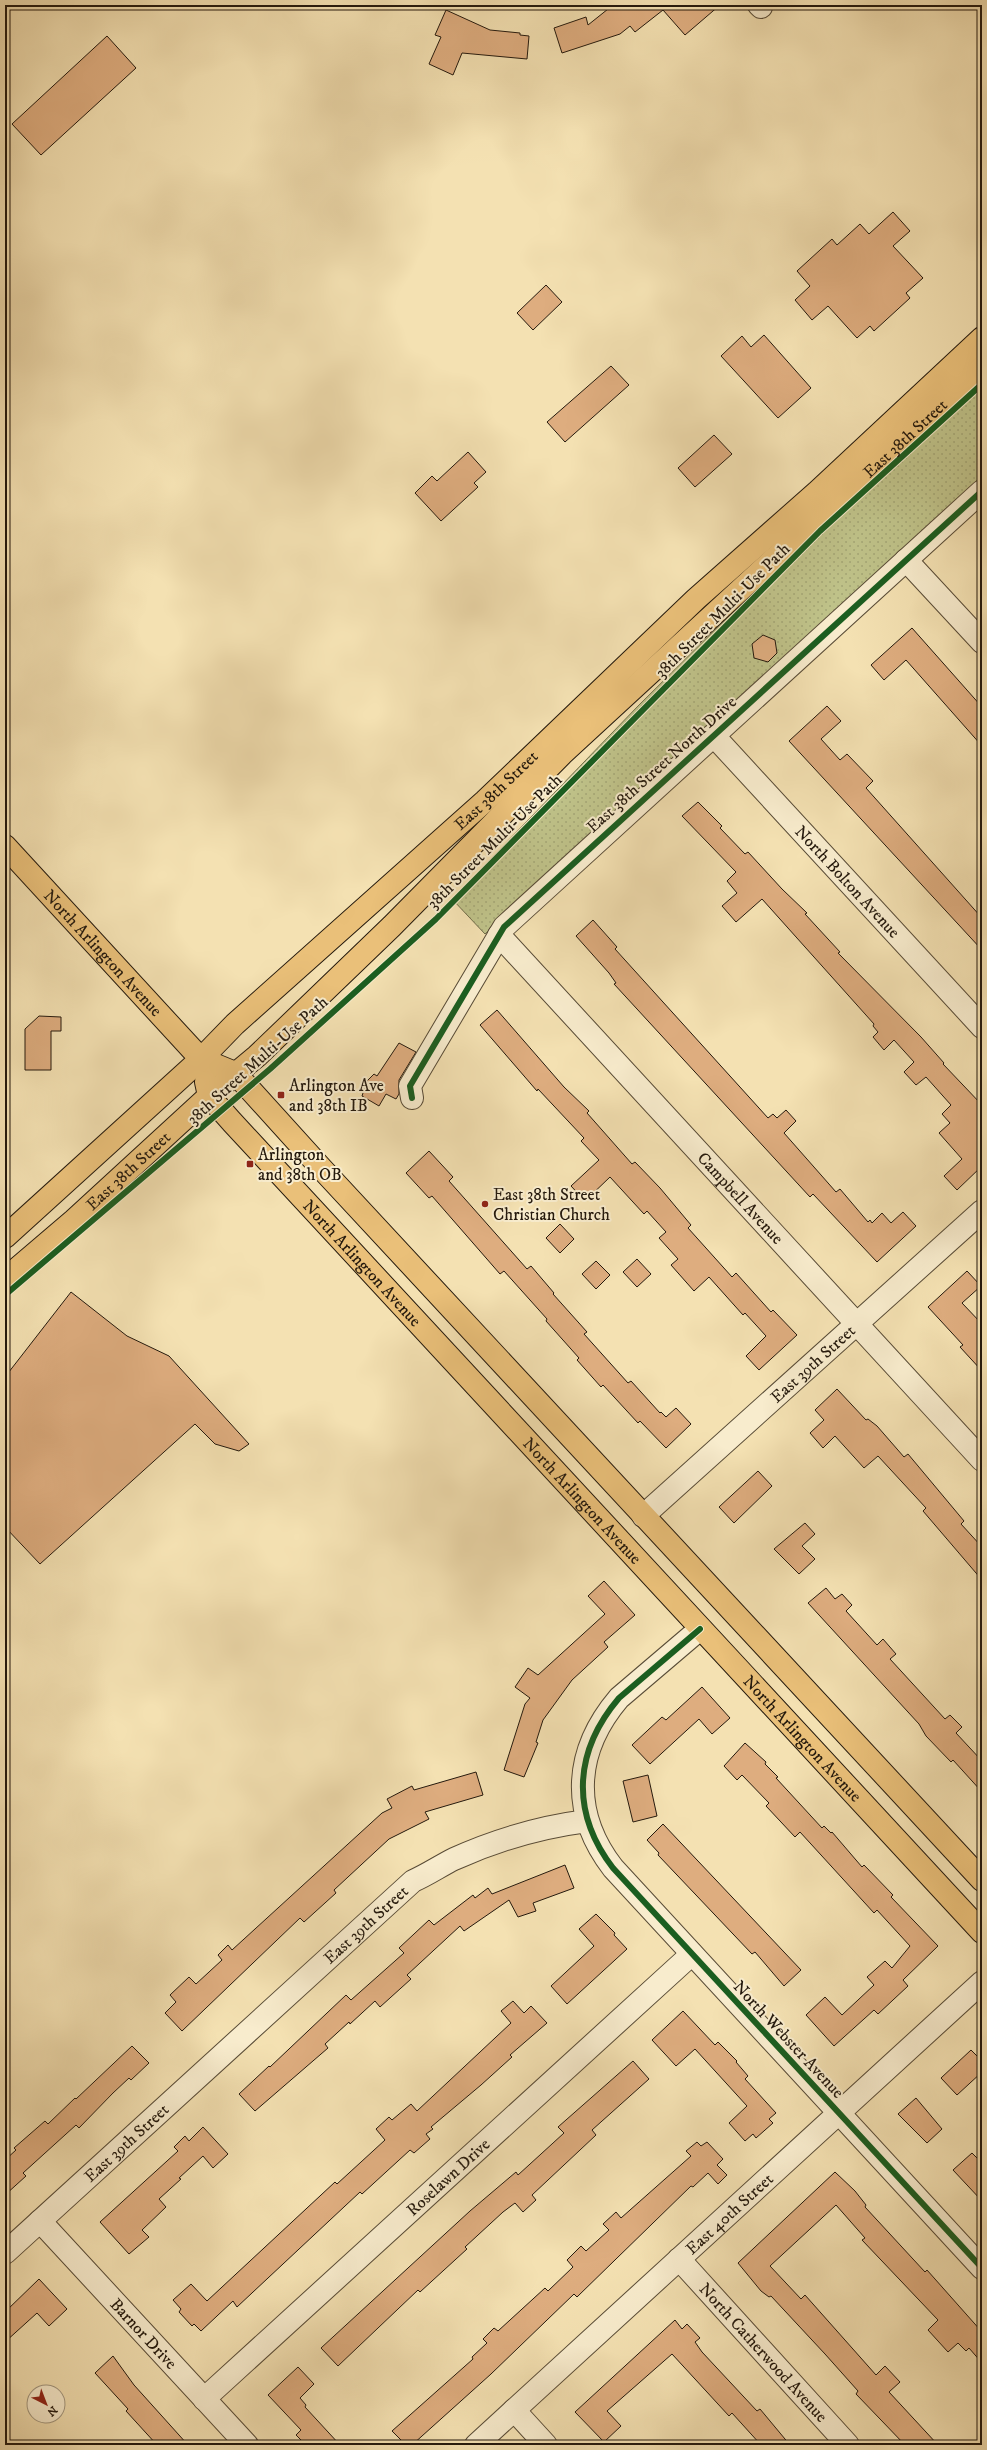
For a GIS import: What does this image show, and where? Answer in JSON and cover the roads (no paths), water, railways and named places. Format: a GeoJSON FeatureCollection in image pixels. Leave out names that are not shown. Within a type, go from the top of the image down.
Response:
{"type":"FeatureCollection","features":[{"type":"Feature","properties":{"kind":"main road","name":"East 38th Street"},"geometry":{"type":"LineString","coordinates":[[5,1237],[201,1060],[235,1024],[484,801],[696,599],[817,492],[982,338]]}},
{"type":"Feature","properties":{"kind":"main road","name":"East 38th Street"},"geometry":{"type":"LineString","coordinates":[[5,1279],[74,1220],[235,1073],[258,1056],[392,926],[568,749],[982,367]]}},
{"type":"Feature","properties":{"kind":"main road","name":"North Arlington Avenue"},"geometry":{"type":"LineString","coordinates":[[5,846],[201,1060],[235,1073],[643,1516],[982,1880]]}},
{"type":"Feature","properties":{"kind":"main road","name":"North Arlington Avenue"},"geometry":{"type":"LineString","coordinates":[[201,1060],[209,1096],[474,1384],[619,1538],[700,1629],[982,1932]]}},
{"type":"Feature","properties":{"kind":"street","name":"East 38th Street North Drive"},"geometry":{"type":"LineString","coordinates":[[412,1098],[410,1086],[504,927],[982,491]]}},
{"type":"Feature","properties":{"kind":"street"},"geometry":{"type":"LineString","coordinates":[[906,560],[982,642]]}},
{"type":"Feature","properties":{"kind":"street","name":"North Bolton Avenue"},"geometry":{"type":"LineString","coordinates":[[713,736],[982,1027]]}},
{"type":"Feature","properties":{"kind":"street","name":"Campbell Avenue"},"geometry":{"type":"LineString","coordinates":[[499,935],[982,1460]]}},
{"type":"Feature","properties":{"kind":"street","name":"East 39th Street"},"geometry":{"type":"LineString","coordinates":[[643,1516],[858,1325],[982,1211]]}},
{"type":"Feature","properties":{"kind":"street"},"geometry":{"type":"LineString","coordinates":[[587,1821],[582,1794],[583,1777],[588,1751],[598,1727],[618,1698],[700,1629]]}},
{"type":"Feature","properties":{"kind":"street","name":"East 39th Street"},"geometry":{"type":"LineString","coordinates":[[5,2252],[413,1881],[452,1860],[492,1843],[544,1829],[587,1821]]}},
{"type":"Feature","properties":{"kind":"street","name":"North Webster Avenue"},"geometry":{"type":"LineString","coordinates":[[587,1821],[599,1848],[613,1868],[982,2268]]}},
{"type":"Feature","properties":{"kind":"street","name":"Roselawn Drive"},"geometry":{"type":"LineString","coordinates":[[204,2399],[692,1954]]}},
{"type":"Feature","properties":{"kind":"street","name":"East 40th Street"},"geometry":{"type":"LineString","coordinates":[[476,2445],[982,1982]]}},
{"type":"Feature","properties":{"kind":"street","name":"Barnor Drive"},"geometry":{"type":"LineString","coordinates":[[40,2221],[247,2445]]}},
{"type":"Feature","properties":{"kind":"street","name":"North Catherwood Avenue"},"geometry":{"type":"LineString","coordinates":[[679,2260],[848,2445]]}},
{"type":"Feature","properties":{"kind":"street"},"geometry":{"type":"LineString","coordinates":[[514,2410],[546,2445]]}},
{"type":"Feature","properties":{"kind":"place","name":"Arlington Ave and 38th IB"},"geometry":{"type":"Point","coordinates":[281,1095]}},
{"type":"Feature","properties":{"kind":"place","name":"Arlington and 38th OB"},"geometry":{"type":"Point","coordinates":[250,1164]}},
{"type":"Feature","properties":{"kind":"place","name":"East 38th Street Christian Church"},"geometry":{"type":"Point","coordinates":[485,1204]}}]}
